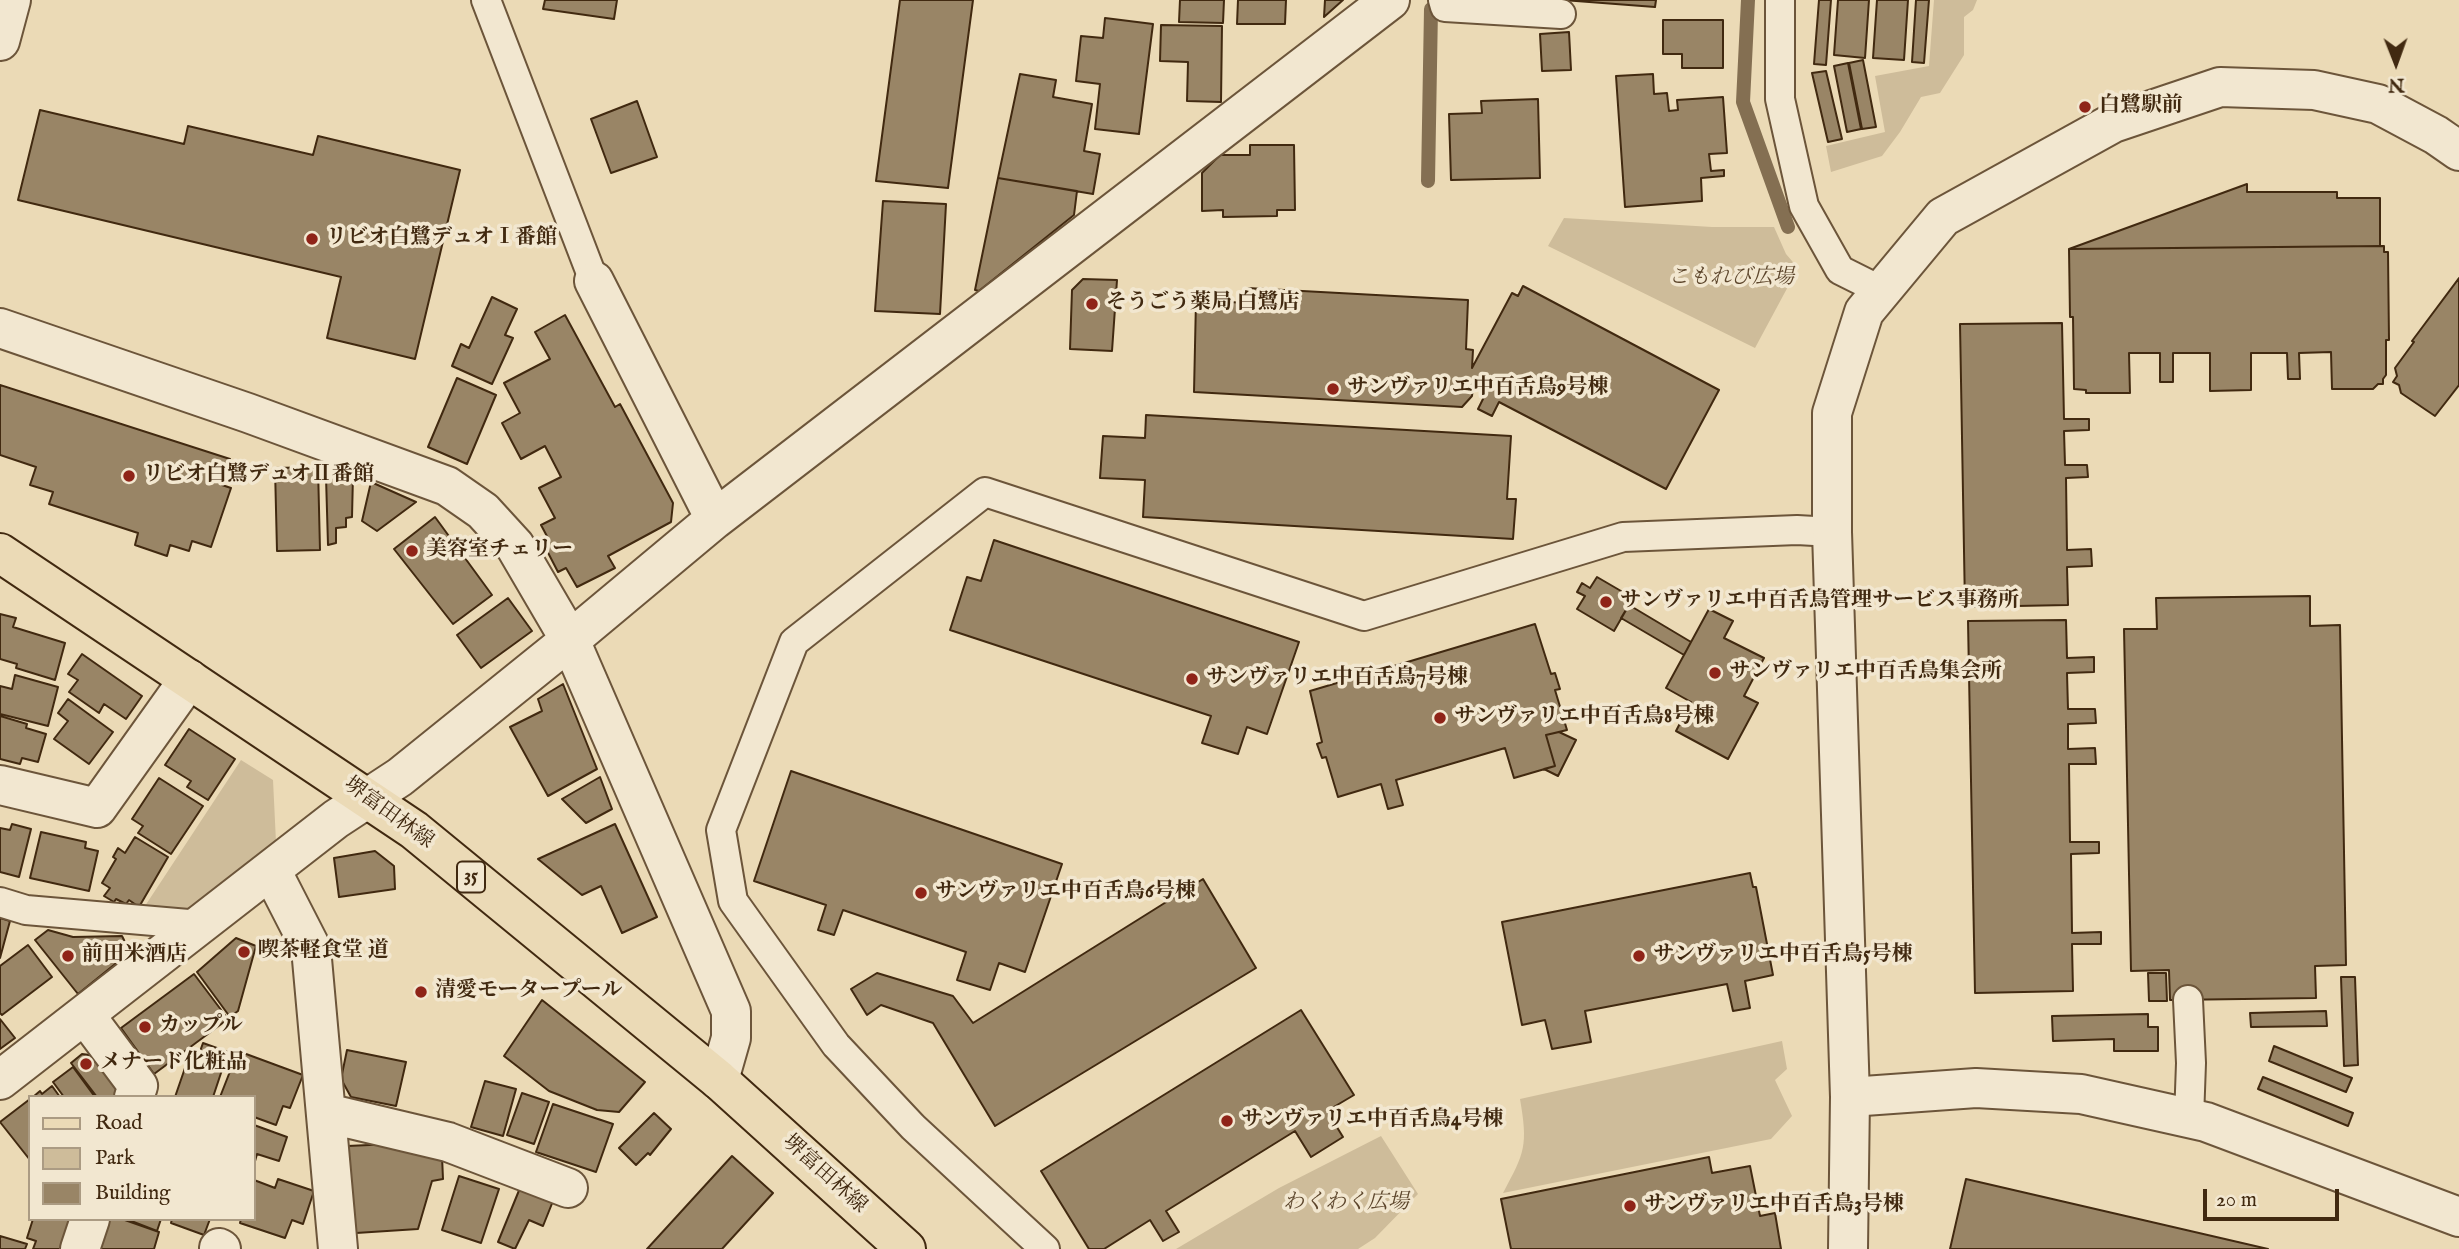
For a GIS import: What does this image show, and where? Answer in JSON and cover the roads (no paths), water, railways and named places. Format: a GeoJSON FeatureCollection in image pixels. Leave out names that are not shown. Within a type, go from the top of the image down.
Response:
{"type":"FeatureCollection","features":[{"type":"Feature","properties":{"kind":"main road","name":"堺富田林線"},"geometry":{"type":"LineString","coordinates":[[0,553],[414,830],[719,1080],[906,1249]]}},
{"type":"Feature","properties":{"kind":"street"},"geometry":{"type":"LineString","coordinates":[[0,41],[11,0]]}},
{"type":"Feature","properties":{"kind":"street"},"geometry":{"type":"LineString","coordinates":[[0,1080],[336,819],[400,776],[715,519],[1390,0]]}},
{"type":"Feature","properties":{"kind":"street"},"geometry":{"type":"LineString","coordinates":[[1847,1249],[1850,1097],[1832,532],[1832,413],[1864,312],[1943,217],[2113,122],[2220,87],[2314,90],[2378,104],[2436,135],[2459,151]]}},
{"type":"Feature","properties":{"kind":"street"},"geometry":{"type":"LineString","coordinates":[[594,281],[715,519]]}},
{"type":"Feature","properties":{"kind":"street"},"geometry":{"type":"LineString","coordinates":[[0,328],[248,413],[447,486],[483,510],[515,546],[570,640],[732,1011],[731,1038],[719,1080]]}},
{"type":"Feature","properties":{"kind":"street"},"geometry":{"type":"LineString","coordinates":[[0,785],[97,808],[189,679]]}},
{"type":"Feature","properties":{"kind":"street"},"geometry":{"type":"LineString","coordinates":[[271,870],[311,948],[338,1249]]}},
{"type":"Feature","properties":{"kind":"street"},"geometry":{"type":"LineString","coordinates":[[85,1015],[138,1086],[135,1095]]}},
{"type":"Feature","properties":{"kind":"street"},"geometry":{"type":"LineString","coordinates":[[1850,1097],[1976,1088],[2081,1094],[2206,1122],[2459,1217]]}},
{"type":"Feature","properties":{"kind":"street"},"geometry":{"type":"LineString","coordinates":[[326,1113],[448,1142],[568,1188]]}},
{"type":"Feature","properties":{"kind":"street"},"geometry":{"type":"LineString","coordinates":[[80,1249],[89,1221]]}},
{"type":"Feature","properties":{"kind":"lane"},"geometry":{"type":"LineString","coordinates":[[486,0],[594,281]]}},
{"type":"Feature","properties":{"kind":"lane"},"geometry":{"type":"LineString","coordinates":[[1443,0],[1445,7],[1561,14]]}},
{"type":"Feature","properties":{"kind":"lane"},"geometry":{"type":"LineString","coordinates":[[1780,0],[1780,99],[1804,206],[1840,270],[1882,291]]}},
{"type":"Feature","properties":{"kind":"lane"},"geometry":{"type":"LineString","coordinates":[[1045,1249],[913,1127],[836,1045],[733,901],[721,830],[794,642],[985,492],[1364,616],[1623,537],[1797,530],[1832,532]]}},
{"type":"Feature","properties":{"kind":"lane"},"geometry":{"type":"LineString","coordinates":[[0,902],[26,910],[200,925]]}},
{"type":"Feature","properties":{"kind":"lane"},"geometry":{"type":"LineString","coordinates":[[2188,1000],[2191,1063],[2189,1119]]}},
{"type":"Feature","properties":{"kind":"waterway"},"geometry":{"type":"LineString","coordinates":[[1748,0],[1743,102],[1788,227]]}},
{"type":"Feature","properties":{"kind":"waterway"},"geometry":{"type":"LineString","coordinates":[[1428,181],[1431,9]]}},
{"type":"Feature","properties":{"kind":"place","name":"白鷺駅前"},"geometry":{"type":"Point","coordinates":[2085,107]}},
{"type":"Feature","properties":{"kind":"place","name":"リビオ白鷺デュオⅠ番館"},"geometry":{"type":"Point","coordinates":[312,239]}},
{"type":"Feature","properties":{"kind":"place","name":"そうごう薬局 白鷺店"},"geometry":{"type":"Point","coordinates":[1092,304]}},
{"type":"Feature","properties":{"kind":"place","name":"サンヴァリエ中百舌鳥9号棟"},"geometry":{"type":"Point","coordinates":[1333,389]}},
{"type":"Feature","properties":{"kind":"place","name":"リビオ白鷺デュオⅡ番館"},"geometry":{"type":"Point","coordinates":[129,476]}},
{"type":"Feature","properties":{"kind":"place","name":"美容室チェリー"},"geometry":{"type":"Point","coordinates":[412,551]}},
{"type":"Feature","properties":{"kind":"place","name":"サンヴァリエ中百舌鳥管理サービス事務所"},"geometry":{"type":"Point","coordinates":[1606,602]}},
{"type":"Feature","properties":{"kind":"place","name":"サンヴァリエ中百舌鳥集会所"},"geometry":{"type":"Point","coordinates":[1715,673]}},
{"type":"Feature","properties":{"kind":"place","name":"サンヴァリエ中百舌鳥7号棟"},"geometry":{"type":"Point","coordinates":[1192,679]}},
{"type":"Feature","properties":{"kind":"place","name":"サンヴァリエ中百舌鳥8号棟"},"geometry":{"type":"Point","coordinates":[1440,718]}},
{"type":"Feature","properties":{"kind":"place","name":"サンヴァリエ中百舌鳥6号棟"},"geometry":{"type":"Point","coordinates":[921,893]}},
{"type":"Feature","properties":{"kind":"place","name":"喫茶軽食堂 道"},"geometry":{"type":"Point","coordinates":[244,952]}},
{"type":"Feature","properties":{"kind":"place","name":"前田米酒店"},"geometry":{"type":"Point","coordinates":[68,956]}},
{"type":"Feature","properties":{"kind":"place","name":"サンヴァリエ中百舌鳥5号棟"},"geometry":{"type":"Point","coordinates":[1639,956]}},
{"type":"Feature","properties":{"kind":"place","name":"清愛モータープール"},"geometry":{"type":"Point","coordinates":[421,992]}},
{"type":"Feature","properties":{"kind":"place","name":"カップル"},"geometry":{"type":"Point","coordinates":[145,1027]}},
{"type":"Feature","properties":{"kind":"place","name":"メナード化粧品"},"geometry":{"type":"Point","coordinates":[86,1064]}},
{"type":"Feature","properties":{"kind":"place","name":"サンヴァリエ中百舌鳥4号棟"},"geometry":{"type":"Point","coordinates":[1227,1121]}},
{"type":"Feature","properties":{"kind":"place","name":"サンヴァリエ中百舌鳥3号棟"},"geometry":{"type":"Point","coordinates":[1630,1206]}},
{"type":"Feature","properties":{"kind":"park label","name":"こもれび広場"},"geometry":{"type":"Point","coordinates":[1731,279]}},
{"type":"Feature","properties":{"kind":"park label","name":"わくわく広場"},"geometry":{"type":"Point","coordinates":[1346,1204]}}]}
